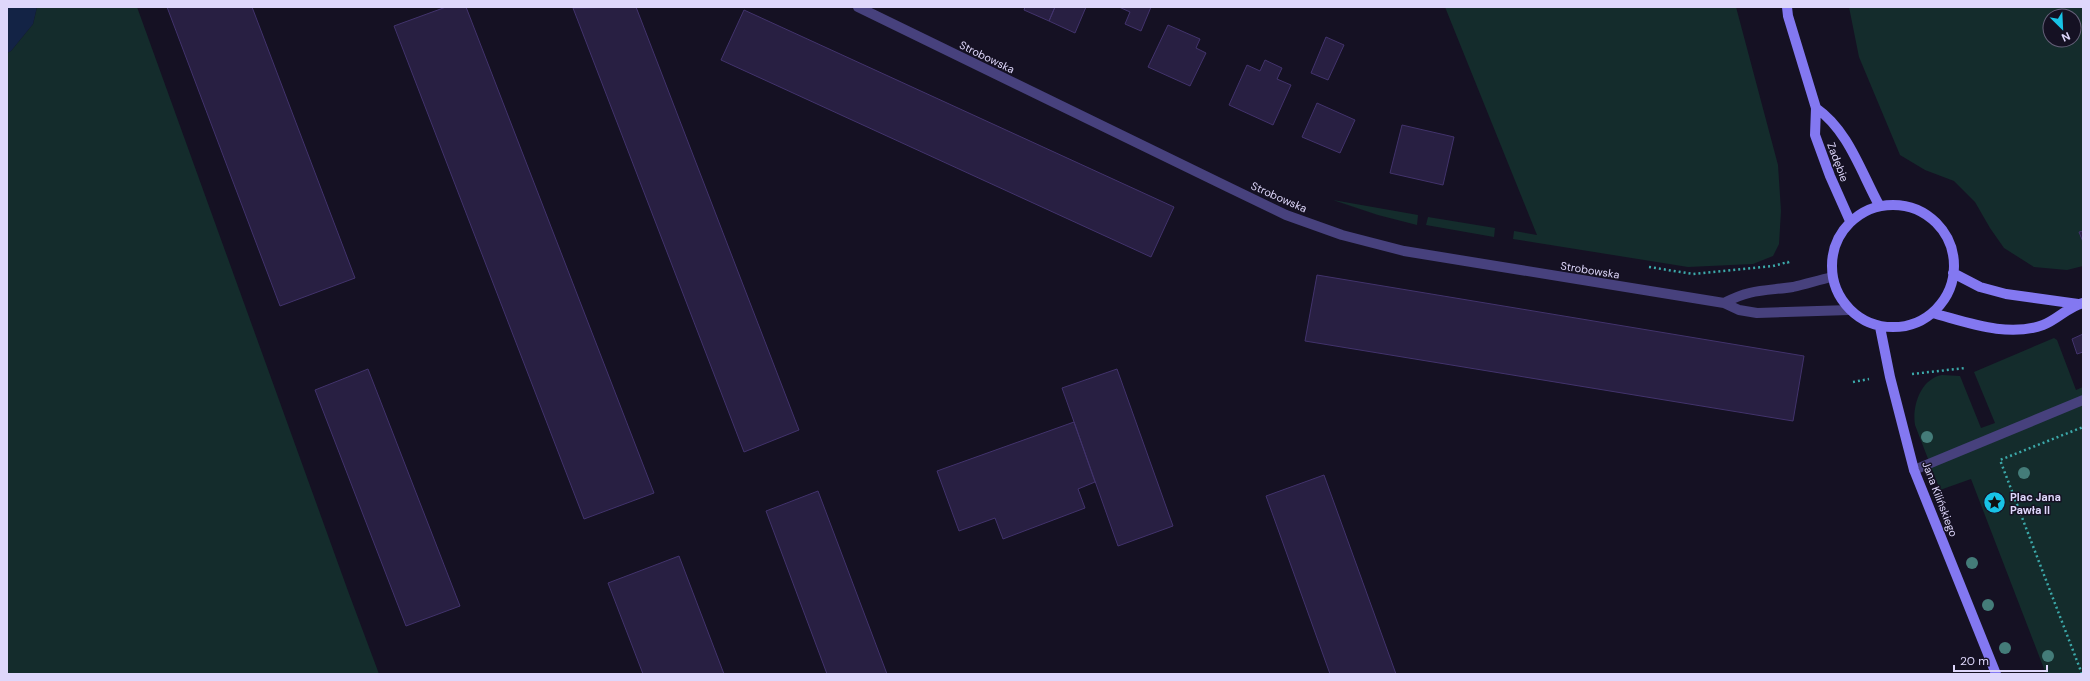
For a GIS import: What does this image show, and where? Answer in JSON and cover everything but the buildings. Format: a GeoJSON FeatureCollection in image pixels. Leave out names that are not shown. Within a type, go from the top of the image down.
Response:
{"type":"FeatureCollection","features":[{"type":"Feature","properties":{"kind":"street","name":"Strobowska"},"geometry":{"type":"LineString","coordinates":[[858,7],[1235,191],[1286,215],[1342,235],[1404,252],[1724,303],[1739,310],[1757,313],[1849,310]]}},
{"type":"Feature","properties":{"kind":"street","name":"Zadębie"},"geometry":{"type":"LineString","coordinates":[[1787,7],[1788,16],[1816,108],[1815,135],[1830,176],[1850,221]]}},
{"type":"Feature","properties":{"kind":"street","name":"Zadębie"},"geometry":{"type":"LineString","coordinates":[[1816,108],[1829,117],[1839,129],[1879,206]]}},
{"type":"Feature","properties":{"kind":"street"},"geometry":{"type":"LineString","coordinates":[[1895,204],[1912,207],[1929,216],[1942,229],[1951,245],[1954,264],[1952,282],[1944,299],[1932,313],[1915,323],[1897,328],[1880,327],[1865,321],[1849,310],[1840,298],[1833,283],[1833,250],[1850,221],[1863,211],[1879,206],[1895,204]]}},
{"type":"Feature","properties":{"kind":"street"},"geometry":{"type":"LineString","coordinates":[[1953,273],[1980,287],[2006,294],[2081,303]]}},
{"type":"Feature","properties":{"kind":"street"},"geometry":{"type":"LineString","coordinates":[[1724,303],[1741,294],[1757,290],[1793,286],[1832,276]]}},
{"type":"Feature","properties":{"kind":"street"},"geometry":{"type":"LineString","coordinates":[[1932,313],[2001,330],[2017,330],[2038,327],[2054,321],[2081,303]]}},
{"type":"Feature","properties":{"kind":"street","name":"Jana Kilińskiego"},"geometry":{"type":"LineString","coordinates":[[1880,327],[1890,377],[1914,470],[1996,674]]}},
{"type":"Feature","properties":{"kind":"street"},"geometry":{"type":"LineString","coordinates":[[1914,470],[2083,400]]}},
{"type":"Feature","properties":{"kind":"path"},"geometry":{"type":"LineString","coordinates":[[1647,267],[1693,274],[1773,266],[1788,262]]}},
{"type":"Feature","properties":{"kind":"path"},"geometry":{"type":"LineString","coordinates":[[2082,674],[2000,460],[2083,427]]}},
{"type":"Feature","properties":{"kind":"green space"},"geometry":{"type":"Polygon","coordinates":[[[37,7],[137,7],[379,674],[7,674],[7,53],[11,51],[33,24],[37,7]]]}},
{"type":"Feature","properties":{"kind":"green space"},"geometry":{"type":"Polygon","coordinates":[[[1445,7],[1736,7],[1778,165],[1781,211],[1779,244],[1773,256],[1753,264],[1688,267],[1513,239],[1514,231],[1537,235],[1445,7]]]}},
{"type":"Feature","properties":{"kind":"green space"},"geometry":{"type":"Polygon","coordinates":[[[1849,7],[2083,7],[2083,231],[2079,233],[2083,242],[2083,266],[2067,270],[2034,267],[2004,248],[1975,202],[1954,181],[1925,170],[1900,155],[1859,57],[1849,7]]]}},
{"type":"Feature","properties":{"kind":"green space"},"geometry":{"type":"Polygon","coordinates":[[[1333,200],[1418,215],[1417,225],[1378,215],[1333,200]]]}},
{"type":"Feature","properties":{"kind":"green space"},"geometry":{"type":"Polygon","coordinates":[[[1428,217],[1495,228],[1494,237],[1426,225],[1428,217]]]}},
{"type":"Feature","properties":{"kind":"green space"},"geometry":{"type":"Polygon","coordinates":[[[2054,338],[2057,340],[2076,390],[2083,387],[2083,674],[2046,674],[1971,479],[1940,490],[1915,425],[1914,418],[1916,402],[1923,388],[1928,382],[1942,375],[1960,376],[1981,428],[1995,423],[1974,372],[2054,338]]]}},
{"type":"Feature","properties":{"kind":"water"},"geometry":{"type":"Polygon","coordinates":[[[7,7],[37,7],[33,24],[11,51],[7,53],[7,7]]]}},
{"type":"Feature","properties":{"kind":"place","name":"Plac Jana Pawła II"},"geometry":{"type":"Point","coordinates":[1995,503]}}]}
